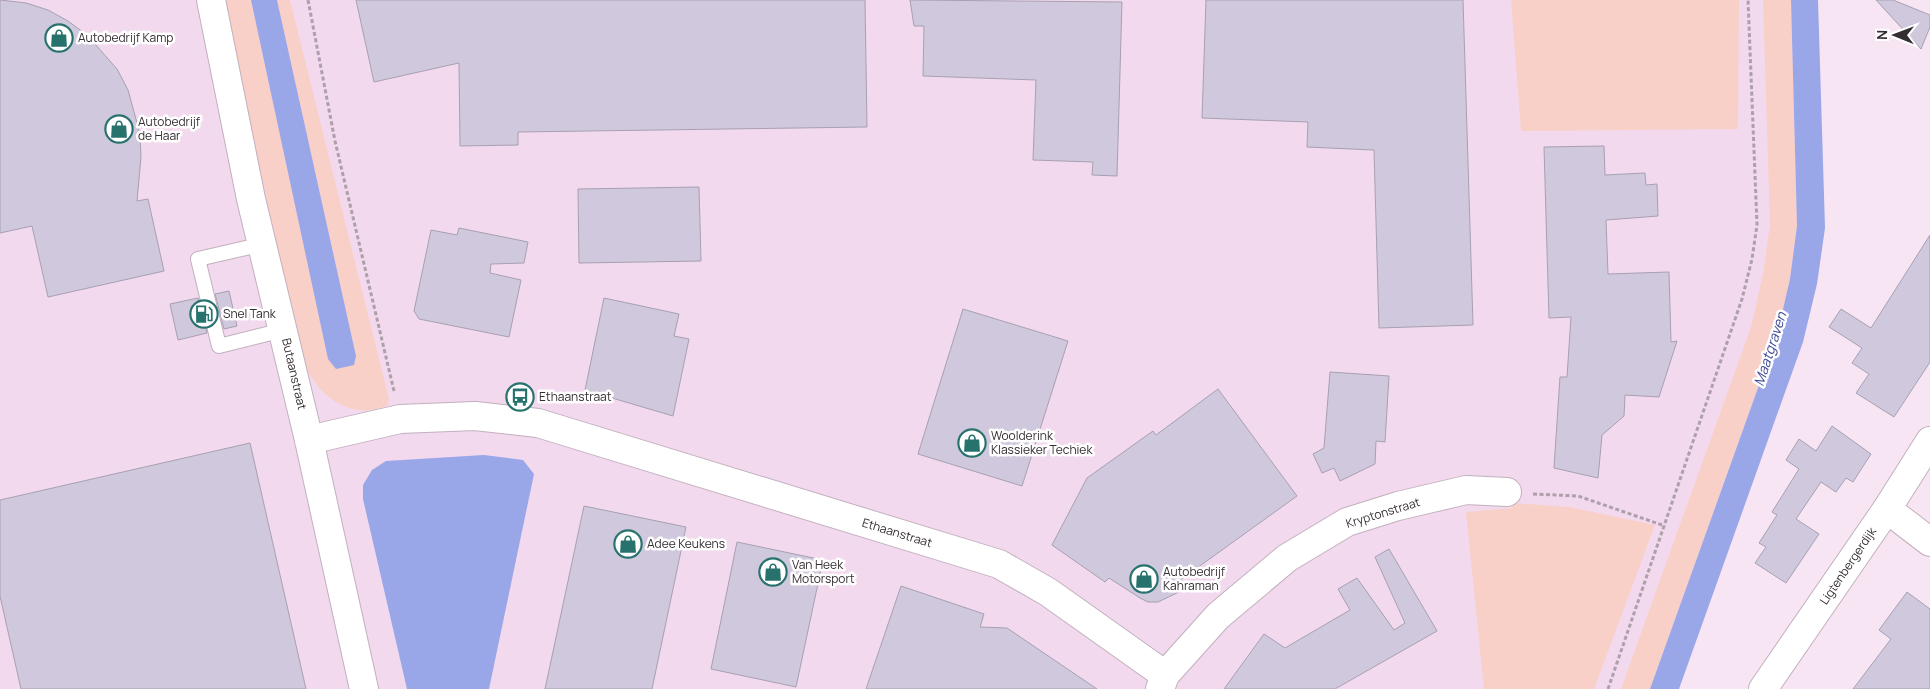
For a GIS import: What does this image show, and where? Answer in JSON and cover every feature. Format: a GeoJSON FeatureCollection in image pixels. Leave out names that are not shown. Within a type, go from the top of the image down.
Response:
{"type":"FeatureCollection","features":[{"type":"Feature","properties":{"kind":"street","name":"Butaanstraat"},"geometry":{"type":"LineString","coordinates":[[211,0],[263,244],[310,440],[364,689]]}},
{"type":"Feature","properties":{"kind":"street","name":"Ethaanstraat"},"geometry":{"type":"LineString","coordinates":[[310,440],[400,419],[475,416],[538,423],[999,564],[1048,592],[1163,682]]}},
{"type":"Feature","properties":{"kind":"street","name":"Ligtenbergerdijk"},"geometry":{"type":"LineString","coordinates":[[1763,689],[1930,441]]}},
{"type":"Feature","properties":{"kind":"street","name":"Kryptonstraat"},"geometry":{"type":"LineString","coordinates":[[1163,682],[1218,616],[1287,558],[1347,522],[1398,506],[1466,490],[1508,492]]}},
{"type":"Feature","properties":{"kind":"street"},"geometry":{"type":"LineString","coordinates":[[1886,509],[1930,542]]}},
{"type":"Feature","properties":{"kind":"lane"},"geometry":{"type":"LineString","coordinates":[[263,244],[198,259],[218,346],[283,330]]}},
{"type":"Feature","properties":{"kind":"path"},"geometry":{"type":"LineString","coordinates":[[308,0],[335,141],[400,419]]}},
{"type":"Feature","properties":{"kind":"path"},"geometry":{"type":"LineString","coordinates":[[1608,689],[1742,299],[1752,259],[1757,225],[1748,0]]}},
{"type":"Feature","properties":{"kind":"path"},"geometry":{"type":"LineString","coordinates":[[1508,492],[1578,496],[1665,526]]}},
{"type":"Feature","properties":{"kind":"shaded area"},"geometry":{"type":"Polygon","coordinates":[[[0,0],[1803,0],[1817,242],[1641,689],[0,689],[0,0]]]}},
{"type":"Feature","properties":{"kind":"shaded area"},"geometry":{"type":"Polygon","coordinates":[[[225,0],[251,0],[328,358],[356,356],[277,0],[290,0],[389,399],[388,405],[373,410],[360,410],[347,407],[335,401],[315,383],[301,358],[226,12],[225,0]]]}},
{"type":"Feature","properties":{"kind":"shaded area"},"geometry":{"type":"Polygon","coordinates":[[[1511,0],[1739,0],[1738,129],[1521,131],[1511,0]]]}},
{"type":"Feature","properties":{"kind":"shaded area"},"geometry":{"type":"Polygon","coordinates":[[[1763,0],[1791,0],[1797,226],[1790,279],[1777,335],[1650,689],[1621,689],[1751,327],[1763,274],[1770,225],[1763,0]]]}},
{"type":"Feature","properties":{"kind":"shaded area"},"geometry":{"type":"Polygon","coordinates":[[[1513,503],[1569,507],[1655,525],[1594,689],[1484,689],[1466,512],[1512,508],[1513,503]]]}},
{"type":"Feature","properties":{"kind":"water"},"geometry":{"type":"Polygon","coordinates":[[[251,0],[277,0],[356,356],[354,365],[336,369],[328,359],[251,0]]]}},
{"type":"Feature","properties":{"kind":"water"},"geometry":{"type":"Polygon","coordinates":[[[1791,0],[1818,0],[1825,228],[1817,284],[1803,342],[1679,689],[1650,689],[1777,335],[1790,279],[1797,226],[1791,0]]]}},
{"type":"Feature","properties":{"kind":"water"},"geometry":{"type":"Polygon","coordinates":[[[484,455],[523,460],[534,474],[489,689],[407,689],[363,499],[363,485],[372,470],[386,461],[484,455]]]}},
{"type":"Feature","properties":{"kind":"building"},"geometry":{"type":"Polygon","coordinates":[[[0,0],[26,3],[48,10],[68,21],[87,35],[117,69],[128,90],[140,134],[141,157],[137,201],[148,199],[164,271],[48,297],[32,226],[0,233],[0,0]]]}},
{"type":"Feature","properties":{"kind":"building"},"geometry":{"type":"Polygon","coordinates":[[[356,0],[865,0],[867,127],[518,132],[518,145],[460,146],[459,63],[374,82],[356,0]]]}},
{"type":"Feature","properties":{"kind":"building"},"geometry":{"type":"Polygon","coordinates":[[[910,0],[1122,2],[1117,176],[1092,175],[1093,162],[1033,160],[1036,80],[923,76],[924,26],[914,26],[910,0]]]}},
{"type":"Feature","properties":{"kind":"building"},"geometry":{"type":"Polygon","coordinates":[[[1206,0],[1463,0],[1473,325],[1379,328],[1374,150],[1307,147],[1308,122],[1202,118],[1206,0]]]}},
{"type":"Feature","properties":{"kind":"building"},"geometry":{"type":"Polygon","coordinates":[[[1876,0],[1893,0],[1930,15],[1930,27],[1921,49],[1876,0]]]}},
{"type":"Feature","properties":{"kind":"building"},"geometry":{"type":"Polygon","coordinates":[[[1604,146],[1605,175],[1645,173],[1646,185],[1657,184],[1658,216],[1606,220],[1608,274],[1669,272],[1671,342],[1677,341],[1659,397],[1625,395],[1624,416],[1602,435],[1598,478],[1554,468],[1560,377],[1567,377],[1571,317],[1549,318],[1544,147],[1604,146]]]}},
{"type":"Feature","properties":{"kind":"building"},"geometry":{"type":"Polygon","coordinates":[[[699,187],[701,261],[579,263],[578,189],[699,187]]]}},
{"type":"Feature","properties":{"kind":"building"},"geometry":{"type":"Polygon","coordinates":[[[459,228],[528,242],[524,263],[491,264],[490,273],[521,280],[509,337],[419,319],[414,311],[431,230],[457,235],[459,228]]]}},
{"type":"Feature","properties":{"kind":"building"},"geometry":{"type":"Polygon","coordinates":[[[1930,235],[1930,362],[1894,417],[1856,393],[1869,374],[1852,363],[1862,348],[1829,327],[1841,309],[1871,328],[1930,235]]]}},
{"type":"Feature","properties":{"kind":"building"},"geometry":{"type":"Polygon","coordinates":[[[229,291],[237,326],[224,329],[215,294],[229,291]]]}},
{"type":"Feature","properties":{"kind":"building"},"geometry":{"type":"Polygon","coordinates":[[[198,298],[207,333],[178,340],[170,304],[198,298]]]}},
{"type":"Feature","properties":{"kind":"building"},"geometry":{"type":"Polygon","coordinates":[[[604,298],[679,314],[674,336],[689,339],[673,416],[585,390],[604,298]]]}},
{"type":"Feature","properties":{"kind":"building"},"geometry":{"type":"Polygon","coordinates":[[[963,309],[1068,341],[1022,486],[918,454],[963,309]]]}},
{"type":"Feature","properties":{"kind":"building"},"geometry":{"type":"Polygon","coordinates":[[[1330,372],[1389,376],[1385,442],[1376,441],[1375,464],[1340,481],[1334,468],[1322,473],[1313,454],[1324,448],[1330,372]]]}},
{"type":"Feature","properties":{"kind":"building"},"geometry":{"type":"Polygon","coordinates":[[[1218,389],[1297,496],[1172,586],[1179,592],[1158,602],[1148,602],[1109,578],[1105,582],[1052,545],[1087,478],[1153,431],[1156,435],[1218,389]]]}},
{"type":"Feature","properties":{"kind":"building"},"geometry":{"type":"Polygon","coordinates":[[[1832,426],[1871,454],[1853,482],[1846,478],[1836,492],[1821,482],[1796,519],[1819,534],[1786,583],[1755,563],[1766,547],[1759,543],[1777,515],[1772,512],[1799,469],[1786,460],[1799,439],[1816,451],[1832,426]]]}},
{"type":"Feature","properties":{"kind":"building"},"geometry":{"type":"Polygon","coordinates":[[[250,443],[306,689],[21,689],[0,596],[0,500],[250,443]]]}},
{"type":"Feature","properties":{"kind":"building"},"geometry":{"type":"Polygon","coordinates":[[[584,506],[686,527],[652,689],[545,689],[584,506]]]}},
{"type":"Feature","properties":{"kind":"building"},"geometry":{"type":"Polygon","coordinates":[[[737,542],[823,560],[796,687],[711,669],[737,542]]]}},
{"type":"Feature","properties":{"kind":"building"},"geometry":{"type":"Polygon","coordinates":[[[1389,549],[1437,631],[1335,689],[1224,689],[1264,634],[1285,648],[1350,610],[1338,589],[1357,578],[1394,630],[1405,623],[1375,557],[1389,549]]]}},
{"type":"Feature","properties":{"kind":"building"},"geometry":{"type":"Polygon","coordinates":[[[901,586],[984,614],[980,627],[1007,628],[1097,689],[866,689],[901,586]]]}},
{"type":"Feature","properties":{"kind":"building"},"geometry":{"type":"Polygon","coordinates":[[[1907,592],[1930,609],[1930,689],[1853,689],[1891,639],[1879,630],[1907,592]]]}},
{"type":"Feature","properties":{"kind":"place","name":"Autobedrijf Kamp"},"geometry":{"type":"Point","coordinates":[59,38]}},
{"type":"Feature","properties":{"kind":"place","name":"Autobedrijf de Haar"},"geometry":{"type":"Point","coordinates":[119,129]}},
{"type":"Feature","properties":{"kind":"place","name":"Snel Tank"},"geometry":{"type":"Point","coordinates":[204,314]}},
{"type":"Feature","properties":{"kind":"place","name":"Ethaanstraat"},"geometry":{"type":"Point","coordinates":[520,397]}},
{"type":"Feature","properties":{"kind":"place","name":"Woolderink Klassieker Techiek"},"geometry":{"type":"Point","coordinates":[972,443]}},
{"type":"Feature","properties":{"kind":"place","name":"Adee Keukens"},"geometry":{"type":"Point","coordinates":[628,544]}},
{"type":"Feature","properties":{"kind":"place","name":"Van Heek Motorsport"},"geometry":{"type":"Point","coordinates":[773,572]}},
{"type":"Feature","properties":{"kind":"place","name":"Autobedrijf Kahraman"},"geometry":{"type":"Point","coordinates":[1144,579]}},
{"type":"Feature","properties":{"kind":"water label","name":"Maatgraven"},"geometry":{"type":"Point","coordinates":[1770,349]}}]}
